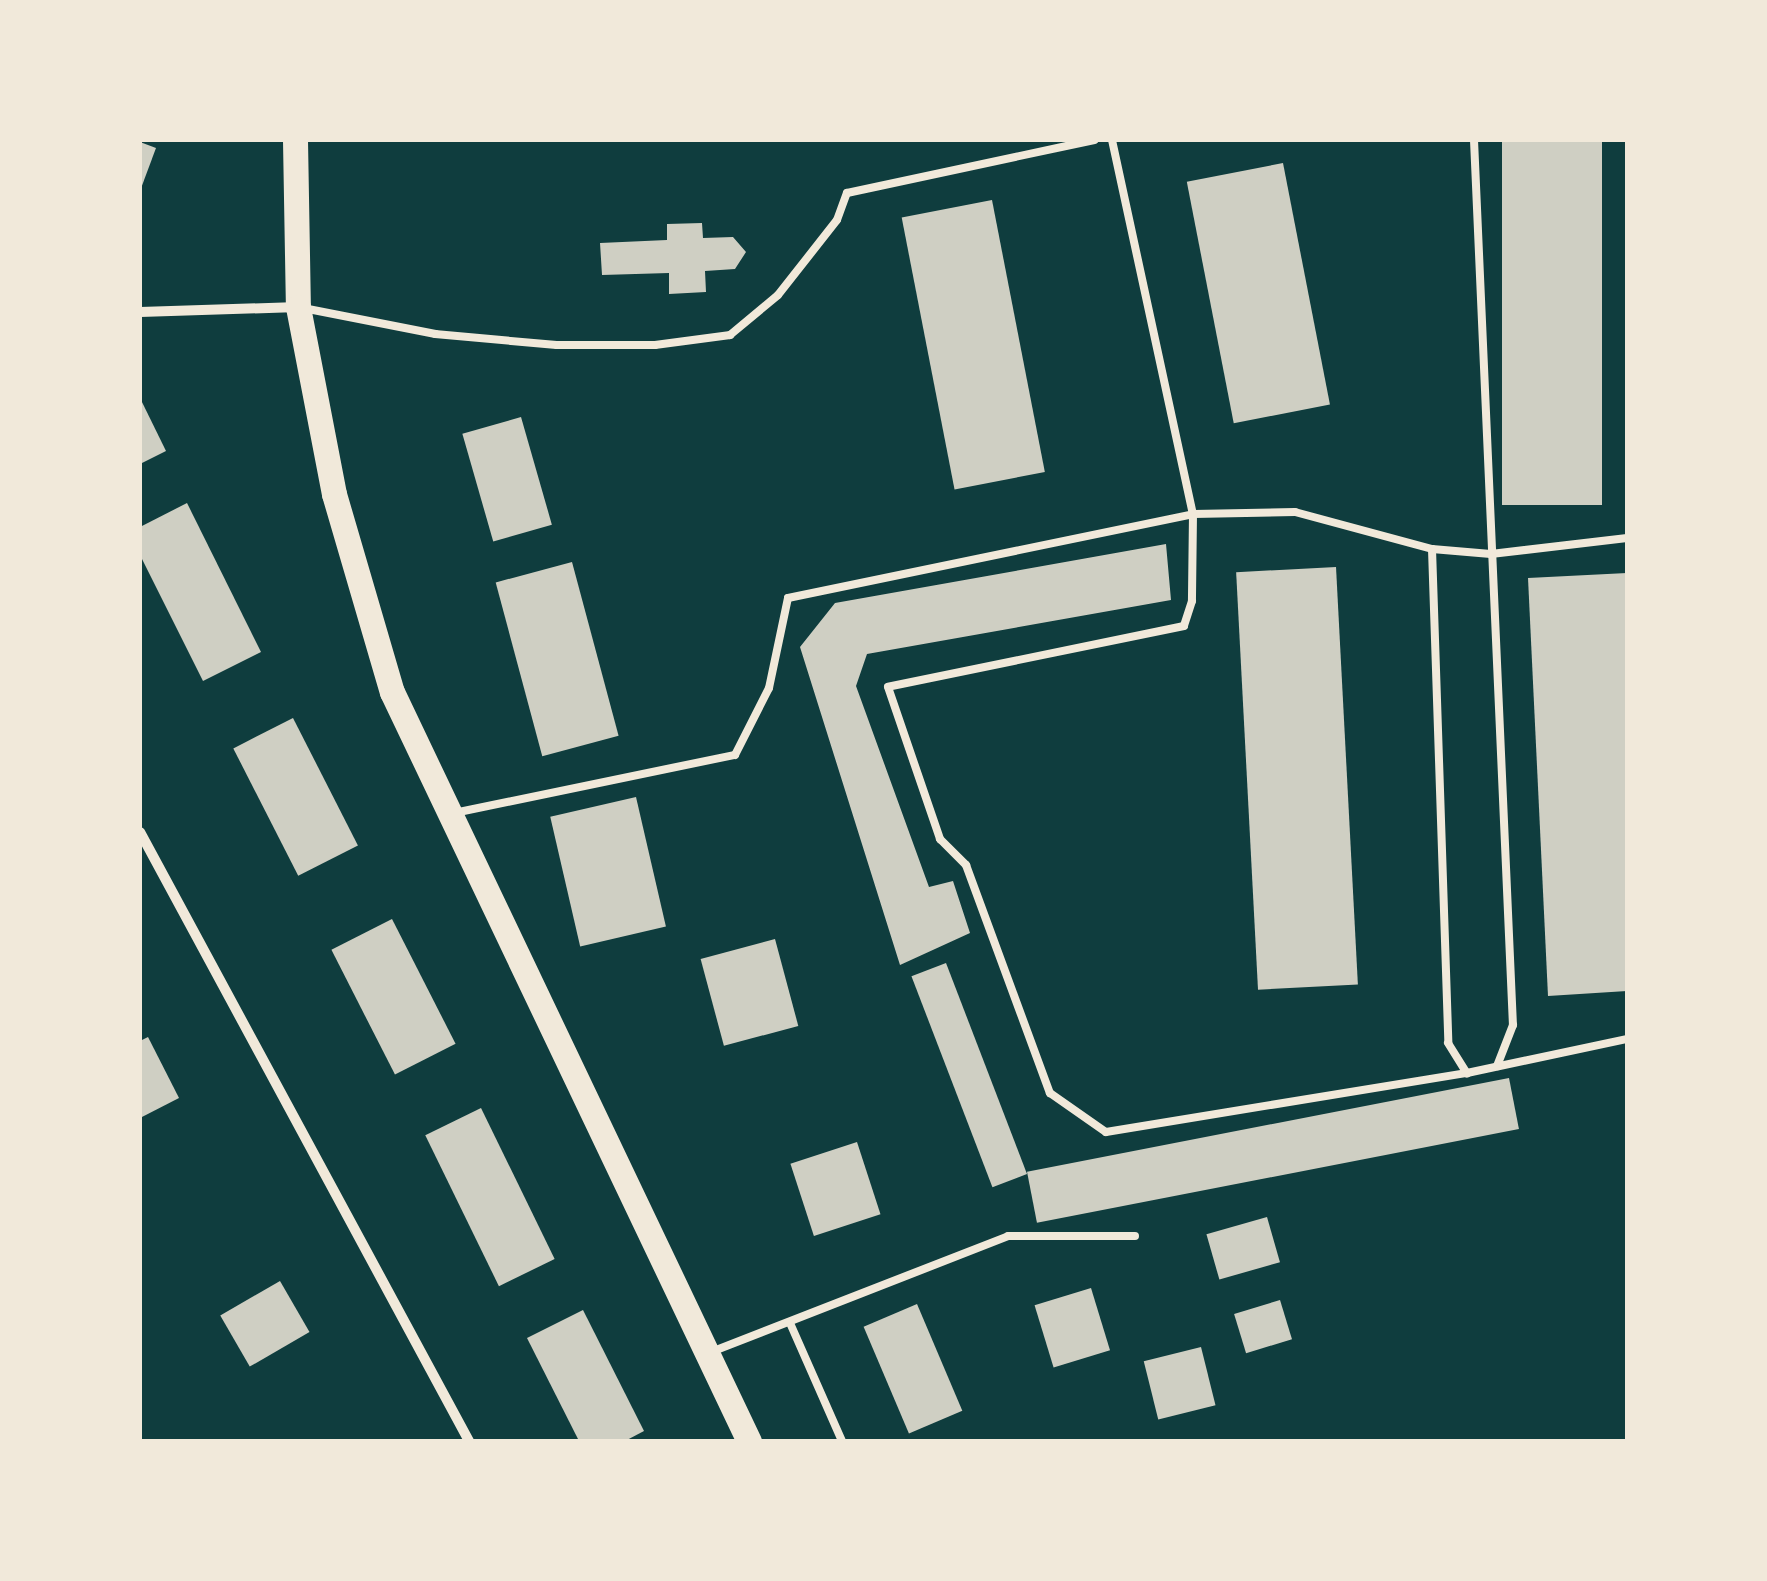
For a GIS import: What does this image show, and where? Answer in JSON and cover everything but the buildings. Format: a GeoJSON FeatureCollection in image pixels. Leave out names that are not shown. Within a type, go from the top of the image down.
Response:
{"type":"FeatureCollection","features":[{"type":"Feature","properties":{"kind":"main road"},"geometry":{"type":"LineString","coordinates":[[295,140],[298,308],[334,494],[387,674],[450,814],[710,1352],[741,1438]]}},
{"type":"Feature","properties":{"kind":"street"},"geometry":{"type":"LineString","coordinates":[[140,312],[298,308]]}},
{"type":"Feature","properties":{"kind":"street"},"geometry":{"type":"LineString","coordinates":[[140,832],[469,1441]]}},
{"type":"Feature","properties":{"kind":"lane"},"geometry":{"type":"LineString","coordinates":[[298,308],[435,334],[557,345],[655,345],[730,335],[778,294],[837,220],[847,193],[1094,140]]}},
{"type":"Feature","properties":{"kind":"lane"},"geometry":{"type":"LineString","coordinates":[[1112,140],[1193,514],[1192,601],[1184,626],[888,687],[940,839],[966,865],[1050,1093],[1106,1132],[1467,1073],[1627,1039]]}},
{"type":"Feature","properties":{"kind":"lane"},"geometry":{"type":"LineString","coordinates":[[1474,140],[1513,1024],[1497,1066]]}},
{"type":"Feature","properties":{"kind":"lane"},"geometry":{"type":"LineString","coordinates":[[450,814],[734,755],[769,688],[788,598],[1193,514],[1296,512],[1432,549],[1491,554],[1627,538]]}},
{"type":"Feature","properties":{"kind":"lane"},"geometry":{"type":"LineString","coordinates":[[1432,549],[1448,1043],[1467,1073]]}},
{"type":"Feature","properties":{"kind":"lane"},"geometry":{"type":"LineString","coordinates":[[710,1352],[1008,1236],[1135,1236]]}},
{"type":"Feature","properties":{"kind":"lane"},"geometry":{"type":"LineString","coordinates":[[790,1323],[842,1441]]}}]}
